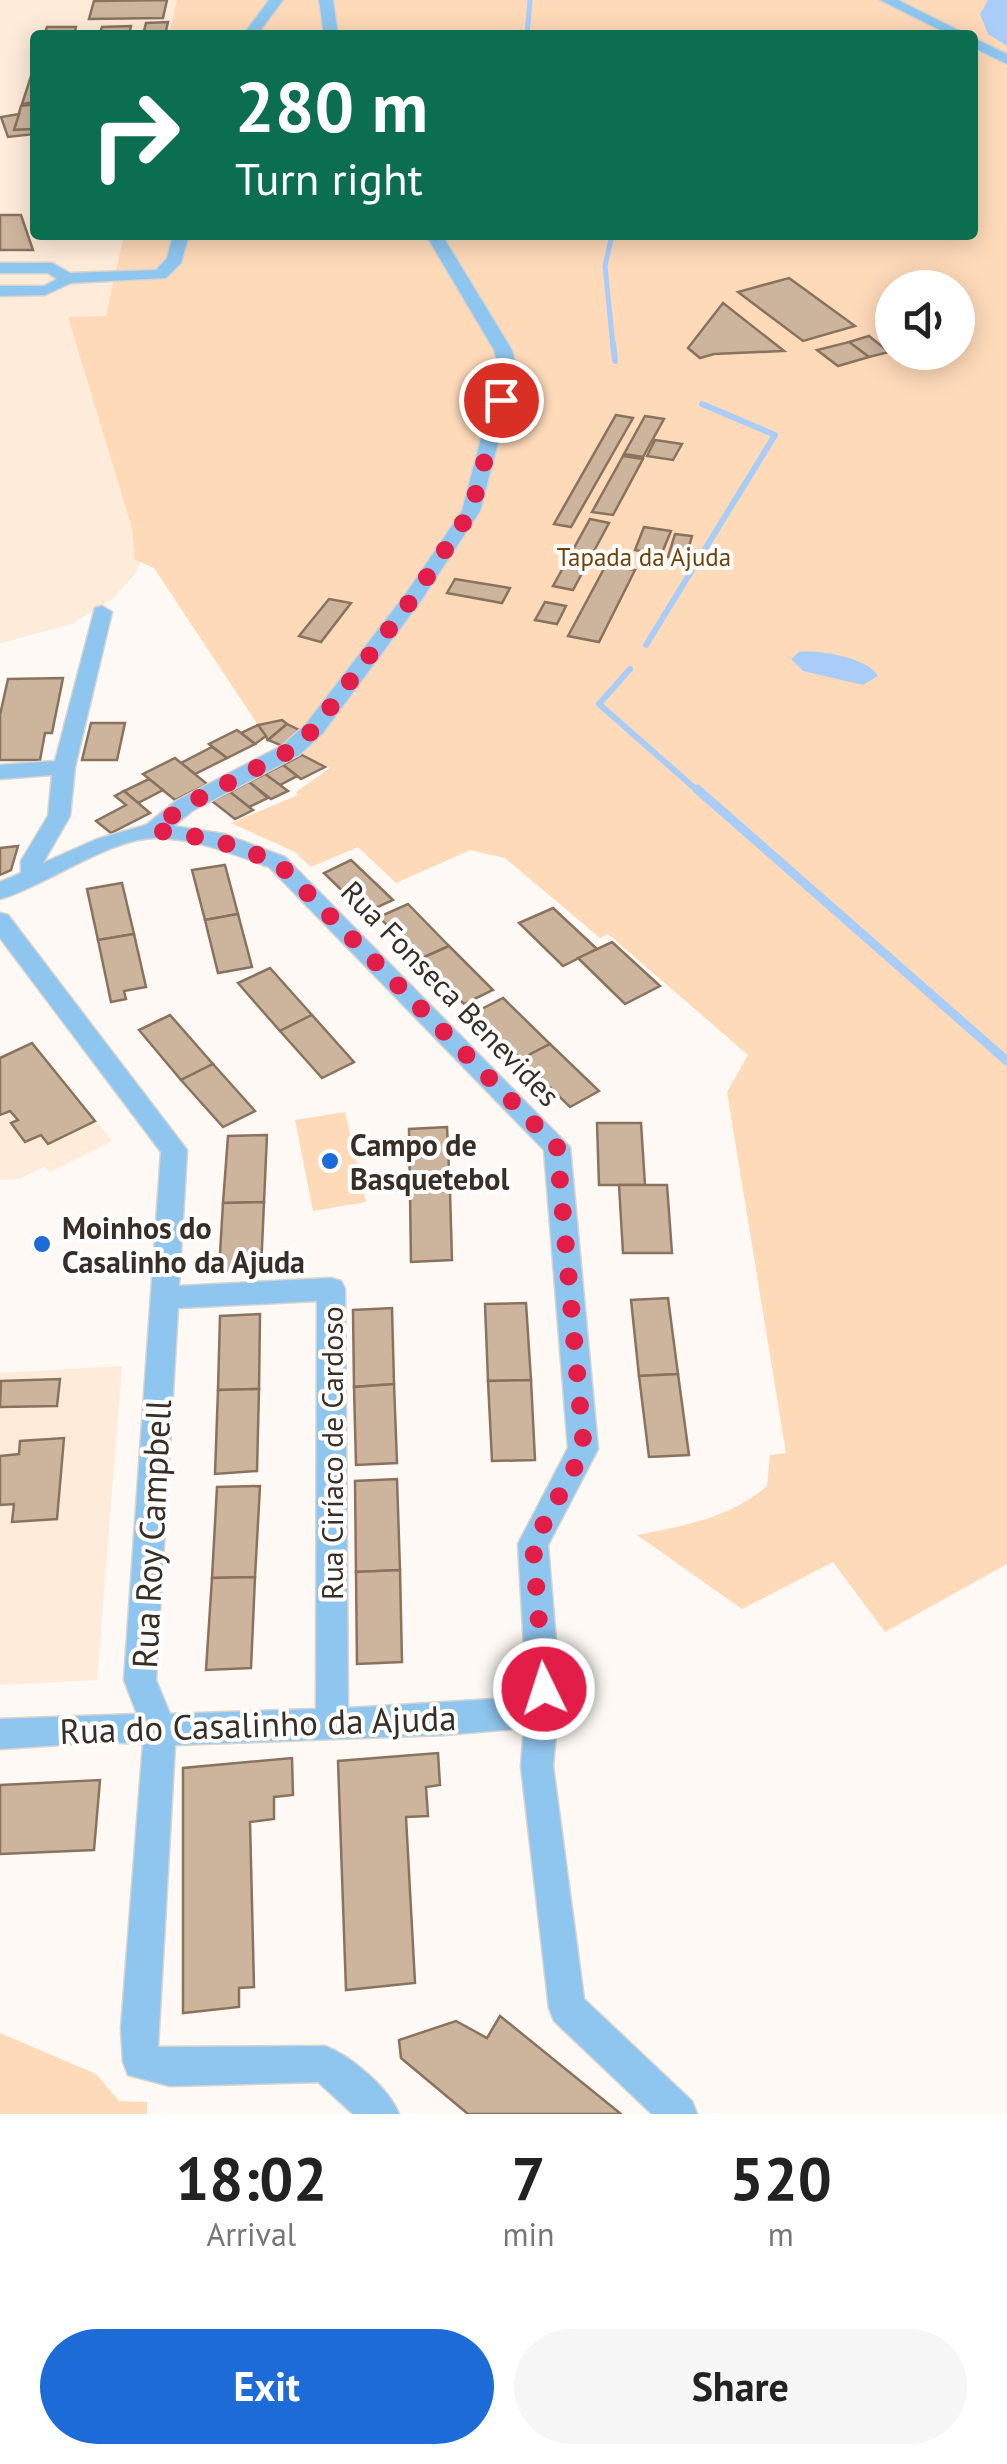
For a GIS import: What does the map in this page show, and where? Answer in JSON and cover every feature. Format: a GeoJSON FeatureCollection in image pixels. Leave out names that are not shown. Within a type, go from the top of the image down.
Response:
{"type":"FeatureCollection","features":[{"type":"Feature","properties":{"kind":"street"},"geometry":{"type":"LineString","coordinates":[[254,30],[276,0]]}},
{"type":"Feature","properties":{"kind":"street"},"geometry":{"type":"LineString","coordinates":[[326,0],[330,30]]}},
{"type":"Feature","properties":{"kind":"street"},"geometry":{"type":"LineString","coordinates":[[887,0],[950,30]]}},
{"type":"Feature","properties":{"kind":"street"},"geometry":{"type":"LineString","coordinates":[[978,44],[1007,60]]}},
{"type":"Feature","properties":{"kind":"street"},"geometry":{"type":"LineString","coordinates":[[0,268],[52,268],[67,278],[160,276],[176,260],[180,240]]}},
{"type":"Feature","properties":{"kind":"street"},"geometry":{"type":"LineString","coordinates":[[0,892],[105,844],[154,830],[184,806],[291,750],[321,719],[415,595],[471,511],[508,370],[503,350],[437,240]]}},
{"type":"Feature","properties":{"kind":"street"},"geometry":{"type":"LineString","coordinates":[[0,291],[46,290],[62,285],[67,278]]}},
{"type":"Feature","properties":{"kind":"street"},"geometry":{"type":"LineString","coordinates":[[32,878],[32,861],[59,816],[64,767],[102,612]]}},
{"type":"Feature","properties":{"kind":"street"},"geometry":{"type":"LineString","coordinates":[[0,772],[64,767]]}},
{"type":"Feature","properties":{"kind":"street","name":"Rua Fonseca Benevides"},"geometry":{"type":"LineString","coordinates":[[154,830],[216,840],[277,862],[557,1147],[584,1450],[533,1544],[544,1711]]}},
{"type":"Feature","properties":{"kind":"street","name":"Rua Roy Campbell"},"geometry":{"type":"LineString","coordinates":[[0,921],[174,1150],[140,1680],[160,1730],[138,2028],[141,2062],[170,2068],[325,2064],[381,2114]]}},
{"type":"Feature","properties":{"kind":"street","name":"Rua Ciríaco de Cardoso"},"geometry":{"type":"LineString","coordinates":[[164,1298],[330,1289],[332,1723]]}},
{"type":"Feature","properties":{"kind":"street"},"geometry":{"type":"LineString","coordinates":[[544,1711],[537,1766],[568,2008],[679,2114]]}},
{"type":"Feature","properties":{"kind":"street","name":"Rua do Casalinho da Ajuda"},"geometry":{"type":"LineString","coordinates":[[0,1734],[104,1727],[160,1730],[444,1720],[544,1711]]}},
{"type":"Feature","properties":{"kind":"shaded area"},"geometry":{"type":"Polygon","coordinates":[[[0,0],[180,0],[173,30],[30,30],[30,240],[128,240],[143,555],[136,573],[111,600],[72,624],[0,643],[0,0]]]}},
{"type":"Feature","properties":{"kind":"shaded area"},"geometry":{"type":"Polygon","coordinates":[[[32,1043],[112,1141],[50,1172],[45,1166],[19,1179],[0,1180],[0,1057],[32,1043]]]}},
{"type":"Feature","properties":{"kind":"shaded area"},"geometry":{"type":"Polygon","coordinates":[[[122,1366],[97,1680],[0,1685],[0,1373],[122,1366]]]}},
{"type":"Feature","properties":{"kind":"green space","name":"Tapada da Ajuda"},"geometry":{"type":"Polygon","coordinates":[[[177,0],[1007,0],[1007,1564],[885,1632],[833,1562],[742,1609],[637,1535],[706,1519],[738,1506],[767,1486],[770,1455],[786,1453],[727,1092],[748,1055],[608,934],[600,938],[505,858],[470,850],[396,883],[358,847],[311,867],[295,852],[231,823],[298,795],[296,792],[330,768],[268,740],[154,568],[135,560],[132,528],[68,317],[106,316],[123,240],[978,240],[978,30],[170,30],[177,0]]]}},
{"type":"Feature","properties":{"kind":"green space","name":"Campo de Basquetebol"},"geometry":{"type":"Polygon","coordinates":[[[345,1112],[366,1202],[313,1211],[295,1120],[345,1112]]]}},
{"type":"Feature","properties":{"kind":"green space"},"geometry":{"type":"Polygon","coordinates":[[[0,2033],[96,2074],[119,2101],[147,2102],[147,2114],[0,2114],[0,2033]]]}},
{"type":"Feature","properties":{"kind":"water"},"geometry":{"type":"Polygon","coordinates":[[[988,0],[1007,0],[1007,46],[988,34],[980,14],[988,0]]]}},
{"type":"Feature","properties":{"kind":"water"},"geometry":{"type":"Polygon","coordinates":[[[799,652],[843,656],[865,664],[878,676],[863,685],[803,671],[791,659],[799,652]]]}},
{"type":"Feature","properties":{"kind":"building"},"geometry":{"type":"Polygon","coordinates":[[[167,0],[163,18],[89,19],[94,1],[167,0]]]}},
{"type":"Feature","properties":{"kind":"building"},"geometry":{"type":"Polygon","coordinates":[[[168,22],[166,30],[144,30],[146,23],[168,22]]]}},
{"type":"Feature","properties":{"kind":"building"},"geometry":{"type":"Polygon","coordinates":[[[131,26],[130,30],[101,30],[131,26]]]}},
{"type":"Feature","properties":{"kind":"building"},"geometry":{"type":"Polygon","coordinates":[[[47,27],[76,27],[75,30],[46,30],[47,27]]]}},
{"type":"Feature","properties":{"kind":"building"},"geometry":{"type":"Polygon","coordinates":[[[30,79],[30,103],[22,104],[30,79]]]}},
{"type":"Feature","properties":{"kind":"building"},"geometry":{"type":"Polygon","coordinates":[[[30,105],[30,129],[14,130],[21,106],[30,105]]]}},
{"type":"Feature","properties":{"kind":"building"},"geometry":{"type":"Polygon","coordinates":[[[19,114],[14,130],[30,129],[30,135],[8,137],[1,117],[19,114]]]}},
{"type":"Feature","properties":{"kind":"building"},"geometry":{"type":"Polygon","coordinates":[[[0,215],[21,215],[33,250],[0,250],[0,215]]]}},
{"type":"Feature","properties":{"kind":"building"},"geometry":{"type":"Polygon","coordinates":[[[789,278],[855,326],[803,341],[738,292],[789,278]]]}},
{"type":"Feature","properties":{"kind":"building"},"geometry":{"type":"Polygon","coordinates":[[[723,303],[784,351],[700,358],[688,348],[723,303]]]}},
{"type":"Feature","properties":{"kind":"building"},"geometry":{"type":"Polygon","coordinates":[[[869,336],[875,341],[875,356],[869,357],[849,342],[869,336]]]}},
{"type":"Feature","properties":{"kind":"building"},"geometry":{"type":"Polygon","coordinates":[[[849,342],[869,357],[838,366],[817,350],[849,342]]]}},
{"type":"Feature","properties":{"kind":"building"},"geometry":{"type":"Polygon","coordinates":[[[616,415],[633,418],[571,527],[554,524],[616,415]]]}},
{"type":"Feature","properties":{"kind":"building"},"geometry":{"type":"Polygon","coordinates":[[[645,416],[664,419],[643,457],[624,454],[645,416]]]}},
{"type":"Feature","properties":{"kind":"building"},"geometry":{"type":"Polygon","coordinates":[[[655,440],[682,444],[673,460],[647,456],[655,440]]]}},
{"type":"Feature","properties":{"kind":"building"},"geometry":{"type":"Polygon","coordinates":[[[623,456],[643,459],[613,515],[592,512],[623,456]]]}},
{"type":"Feature","properties":{"kind":"building"},"geometry":{"type":"Polygon","coordinates":[[[590,519],[609,523],[573,590],[553,586],[590,519]]]}},
{"type":"Feature","properties":{"kind":"building"},"geometry":{"type":"Polygon","coordinates":[[[644,527],[671,531],[661,555],[635,550],[644,527]]]}},
{"type":"Feature","properties":{"kind":"building"},"geometry":{"type":"Polygon","coordinates":[[[675,534],[692,536],[685,560],[668,557],[675,534]]]}},
{"type":"Feature","properties":{"kind":"building"},"geometry":{"type":"Polygon","coordinates":[[[606,565],[635,570],[599,642],[568,636],[606,565]]]}},
{"type":"Feature","properties":{"kind":"building"},"geometry":{"type":"Polygon","coordinates":[[[455,579],[510,588],[502,603],[447,593],[455,579]]]}},
{"type":"Feature","properties":{"kind":"building"},"geometry":{"type":"Polygon","coordinates":[[[329,599],[351,603],[321,642],[299,636],[329,599]]]}},
{"type":"Feature","properties":{"kind":"building"},"geometry":{"type":"Polygon","coordinates":[[[545,602],[566,606],[557,624],[535,620],[545,602]]]}},
{"type":"Feature","properties":{"kind":"building"},"geometry":{"type":"Polygon","coordinates":[[[63,678],[52,733],[45,733],[40,760],[0,760],[0,715],[8,679],[63,678]]]}},
{"type":"Feature","properties":{"kind":"building"},"geometry":{"type":"Polygon","coordinates":[[[282,720],[287,724],[268,740],[258,725],[282,720]]]}},
{"type":"Feature","properties":{"kind":"building"},"geometry":{"type":"Polygon","coordinates":[[[91,723],[125,723],[117,760],[82,760],[91,723]]]}},
{"type":"Feature","properties":{"kind":"building"},"geometry":{"type":"Polygon","coordinates":[[[287,724],[299,730],[285,747],[268,740],[287,724]]]}},
{"type":"Feature","properties":{"kind":"building"},"geometry":{"type":"Polygon","coordinates":[[[258,725],[266,736],[255,744],[241,733],[258,725]]]}},
{"type":"Feature","properties":{"kind":"building"},"geometry":{"type":"Polygon","coordinates":[[[237,730],[255,744],[227,758],[209,744],[237,730]]]}},
{"type":"Feature","properties":{"kind":"building"},"geometry":{"type":"Polygon","coordinates":[[[212,747],[227,758],[195,774],[181,763],[212,747]]]}},
{"type":"Feature","properties":{"kind":"building"},"geometry":{"type":"Polygon","coordinates":[[[302,755],[325,767],[301,779],[283,765],[302,755]]]}},
{"type":"Feature","properties":{"kind":"building"},"geometry":{"type":"Polygon","coordinates":[[[175,758],[207,784],[175,800],[143,774],[175,758]]]}},
{"type":"Feature","properties":{"kind":"building"},"geometry":{"type":"Polygon","coordinates":[[[283,765],[297,776],[280,785],[265,774],[283,765]]]}},
{"type":"Feature","properties":{"kind":"building"},"geometry":{"type":"Polygon","coordinates":[[[265,774],[288,791],[271,799],[249,782],[265,774]]]}},
{"type":"Feature","properties":{"kind":"building"},"geometry":{"type":"Polygon","coordinates":[[[149,779],[163,790],[138,803],[124,791],[149,779]]]}},
{"type":"Feature","properties":{"kind":"building"},"geometry":{"type":"Polygon","coordinates":[[[249,782],[268,798],[249,807],[230,792],[249,782]]]}},
{"type":"Feature","properties":{"kind":"building"},"geometry":{"type":"Polygon","coordinates":[[[124,791],[150,813],[111,833],[96,821],[126,805],[115,796],[124,791]]]}},
{"type":"Feature","properties":{"kind":"building"},"geometry":{"type":"Polygon","coordinates":[[[230,792],[253,810],[235,819],[212,801],[230,792]]]}},
{"type":"Feature","properties":{"kind":"building"},"geometry":{"type":"Polygon","coordinates":[[[18,846],[11,870],[0,875],[0,848],[18,846]]]}},
{"type":"Feature","properties":{"kind":"building"},"geometry":{"type":"Polygon","coordinates":[[[351,860],[393,900],[365,913],[324,873],[351,860]]]}},
{"type":"Feature","properties":{"kind":"building"},"geometry":{"type":"Polygon","coordinates":[[[225,865],[238,914],[205,920],[192,870],[225,865]]]}},
{"type":"Feature","properties":{"kind":"building"},"geometry":{"type":"Polygon","coordinates":[[[122,883],[134,934],[98,940],[87,889],[122,883]]]}},
{"type":"Feature","properties":{"kind":"building"},"geometry":{"type":"Polygon","coordinates":[[[408,904],[449,946],[420,959],[379,917],[408,904]]]}},
{"type":"Feature","properties":{"kind":"building"},"geometry":{"type":"Polygon","coordinates":[[[553,908],[597,949],[563,966],[519,923],[553,908]]]}},
{"type":"Feature","properties":{"kind":"building"},"geometry":{"type":"Polygon","coordinates":[[[238,914],[252,967],[218,973],[205,920],[238,914]]]}},
{"type":"Feature","properties":{"kind":"building"},"geometry":{"type":"Polygon","coordinates":[[[134,934],[146,987],[124,991],[126,999],[111,1002],[98,940],[134,934]]]}},
{"type":"Feature","properties":{"kind":"building"},"geometry":{"type":"Polygon","coordinates":[[[612,942],[660,986],[625,1004],[578,958],[612,942]]]}},
{"type":"Feature","properties":{"kind":"building"},"geometry":{"type":"Polygon","coordinates":[[[449,946],[493,990],[464,1004],[420,959],[449,946]]]}},
{"type":"Feature","properties":{"kind":"building"},"geometry":{"type":"Polygon","coordinates":[[[270,968],[312,1015],[280,1031],[238,983],[270,968]]]}},
{"type":"Feature","properties":{"kind":"building"},"geometry":{"type":"Polygon","coordinates":[[[503,998],[550,1044],[521,1059],[474,1013],[503,998]]]}},
{"type":"Feature","properties":{"kind":"building"},"geometry":{"type":"Polygon","coordinates":[[[170,1015],[213,1064],[181,1080],[139,1030],[170,1015]]]}},
{"type":"Feature","properties":{"kind":"building"},"geometry":{"type":"Polygon","coordinates":[[[312,1015],[354,1062],[322,1078],[280,1031],[312,1015]]]}},
{"type":"Feature","properties":{"kind":"building"},"geometry":{"type":"Polygon","coordinates":[[[32,1043],[95,1121],[48,1144],[41,1135],[25,1142],[11,1123],[18,1120],[10,1111],[0,1115],[0,1058],[32,1043]]]}},
{"type":"Feature","properties":{"kind":"building"},"geometry":{"type":"Polygon","coordinates":[[[550,1044],[599,1091],[570,1107],[521,1059],[550,1044]]]}},
{"type":"Feature","properties":{"kind":"building"},"geometry":{"type":"Polygon","coordinates":[[[213,1064],[255,1111],[223,1127],[181,1080],[213,1064]]]}},
{"type":"Feature","properties":{"kind":"building"},"geometry":{"type":"Polygon","coordinates":[[[597,1123],[641,1123],[645,1185],[599,1185],[597,1123]]]}},
{"type":"Feature","properties":{"kind":"building"},"geometry":{"type":"Polygon","coordinates":[[[447,1127],[450,1191],[410,1192],[409,1129],[447,1127]]]}},
{"type":"Feature","properties":{"kind":"building"},"geometry":{"type":"Polygon","coordinates":[[[267,1135],[264,1202],[223,1203],[228,1136],[267,1135]]]}},
{"type":"Feature","properties":{"kind":"building"},"geometry":{"type":"Polygon","coordinates":[[[619,1185],[667,1185],[672,1253],[623,1253],[619,1185]]]}},
{"type":"Feature","properties":{"kind":"building"},"geometry":{"type":"Polygon","coordinates":[[[450,1191],[452,1260],[411,1262],[410,1192],[450,1191]]]}},
{"type":"Feature","properties":{"kind":"building"},"geometry":{"type":"Polygon","coordinates":[[[264,1202],[261,1270],[219,1271],[223,1203],[264,1202]]]}},
{"type":"Feature","properties":{"kind":"building"},"geometry":{"type":"Polygon","coordinates":[[[668,1298],[678,1374],[639,1376],[631,1300],[668,1298]]]}},
{"type":"Feature","properties":{"kind":"building"},"geometry":{"type":"Polygon","coordinates":[[[526,1303],[531,1380],[488,1381],[485,1304],[526,1303]]]}},
{"type":"Feature","properties":{"kind":"building"},"geometry":{"type":"Polygon","coordinates":[[[392,1308],[394,1384],[354,1387],[353,1310],[392,1308]]]}},
{"type":"Feature","properties":{"kind":"building"},"geometry":{"type":"Polygon","coordinates":[[[260,1314],[259,1389],[218,1390],[220,1316],[260,1314]]]}},
{"type":"Feature","properties":{"kind":"building"},"geometry":{"type":"Polygon","coordinates":[[[678,1374],[689,1455],[649,1457],[639,1376],[678,1374]]]}},
{"type":"Feature","properties":{"kind":"building"},"geometry":{"type":"Polygon","coordinates":[[[60,1379],[57,1406],[0,1407],[1,1381],[60,1379]]]}},
{"type":"Feature","properties":{"kind":"building"},"geometry":{"type":"Polygon","coordinates":[[[531,1380],[535,1460],[492,1461],[488,1381],[531,1380]]]}},
{"type":"Feature","properties":{"kind":"building"},"geometry":{"type":"Polygon","coordinates":[[[394,1384],[397,1463],[356,1465],[354,1387],[394,1384]]]}},
{"type":"Feature","properties":{"kind":"building"},"geometry":{"type":"Polygon","coordinates":[[[259,1389],[257,1471],[215,1474],[218,1390],[259,1389]]]}},
{"type":"Feature","properties":{"kind":"building"},"geometry":{"type":"Polygon","coordinates":[[[64,1438],[57,1519],[12,1522],[14,1504],[0,1505],[0,1456],[19,1454],[20,1441],[64,1438]]]}},
{"type":"Feature","properties":{"kind":"building"},"geometry":{"type":"Polygon","coordinates":[[[397,1479],[400,1570],[356,1572],[355,1481],[397,1479]]]}},
{"type":"Feature","properties":{"kind":"building"},"geometry":{"type":"Polygon","coordinates":[[[260,1486],[255,1577],[212,1578],[217,1487],[260,1486]]]}},
{"type":"Feature","properties":{"kind":"building"},"geometry":{"type":"Polygon","coordinates":[[[400,1570],[402,1662],[357,1664],[356,1572],[400,1570]]]}},
{"type":"Feature","properties":{"kind":"building"},"geometry":{"type":"Polygon","coordinates":[[[255,1577],[251,1668],[206,1670],[212,1578],[255,1577]]]}},
{"type":"Feature","properties":{"kind":"building"},"geometry":{"type":"Polygon","coordinates":[[[438,1753],[440,1785],[426,1787],[428,1816],[406,1817],[415,1983],[346,1990],[338,1761],[438,1753]]]}},
{"type":"Feature","properties":{"kind":"building"},"geometry":{"type":"Polygon","coordinates":[[[292,1758],[293,1795],[274,1797],[274,1819],[250,1822],[254,1987],[239,1988],[239,2007],[183,2013],[183,1768],[292,1758]]]}},
{"type":"Feature","properties":{"kind":"building"},"geometry":{"type":"Polygon","coordinates":[[[100,1780],[94,1850],[0,1854],[0,1785],[100,1780]]]}},
{"type":"Feature","properties":{"kind":"building"},"geometry":{"type":"Polygon","coordinates":[[[500,2016],[621,2114],[468,2114],[401,2058],[399,2040],[456,2021],[487,2038],[500,2016]]]}},
{"type":"Feature","properties":{"kind":"waterway"},"geometry":{"type":"LineString","coordinates":[[527,30],[530,0]]}},
{"type":"Feature","properties":{"kind":"waterway"},"geometry":{"type":"LineString","coordinates":[[611,240],[605,266],[613,346]]}},
{"type":"Feature","properties":{"kind":"waterway"},"geometry":{"type":"LineString","coordinates":[[613,343],[615,361]]}},
{"type":"Feature","properties":{"kind":"waterway"},"geometry":{"type":"LineString","coordinates":[[646,645],[775,435],[702,404]]}},
{"type":"Feature","properties":{"kind":"waterway"},"geometry":{"type":"LineString","coordinates":[[630,669],[599,704],[699,792]]}},
{"type":"Feature","properties":{"kind":"waterway"},"geometry":{"type":"LineString","coordinates":[[697,789],[1007,1061]]}},
{"type":"Feature","properties":{"kind":"place","name":"Campo de Basquetebol"},"geometry":{"type":"Point","coordinates":[330,1161]}},
{"type":"Feature","properties":{"kind":"place","name":"Moinhos do Casalinho da Ajuda"},"geometry":{"type":"Point","coordinates":[42,1244]}},
{"type":"Feature","properties":{"kind":"route"},"geometry":{"type":"LineString","coordinates":[[501,400],[471,511],[415,595],[314,729],[291,750],[184,806],[154,830],[216,840],[277,862],[557,1147],[584,1450],[533,1544],[544,1689]]}}]}
